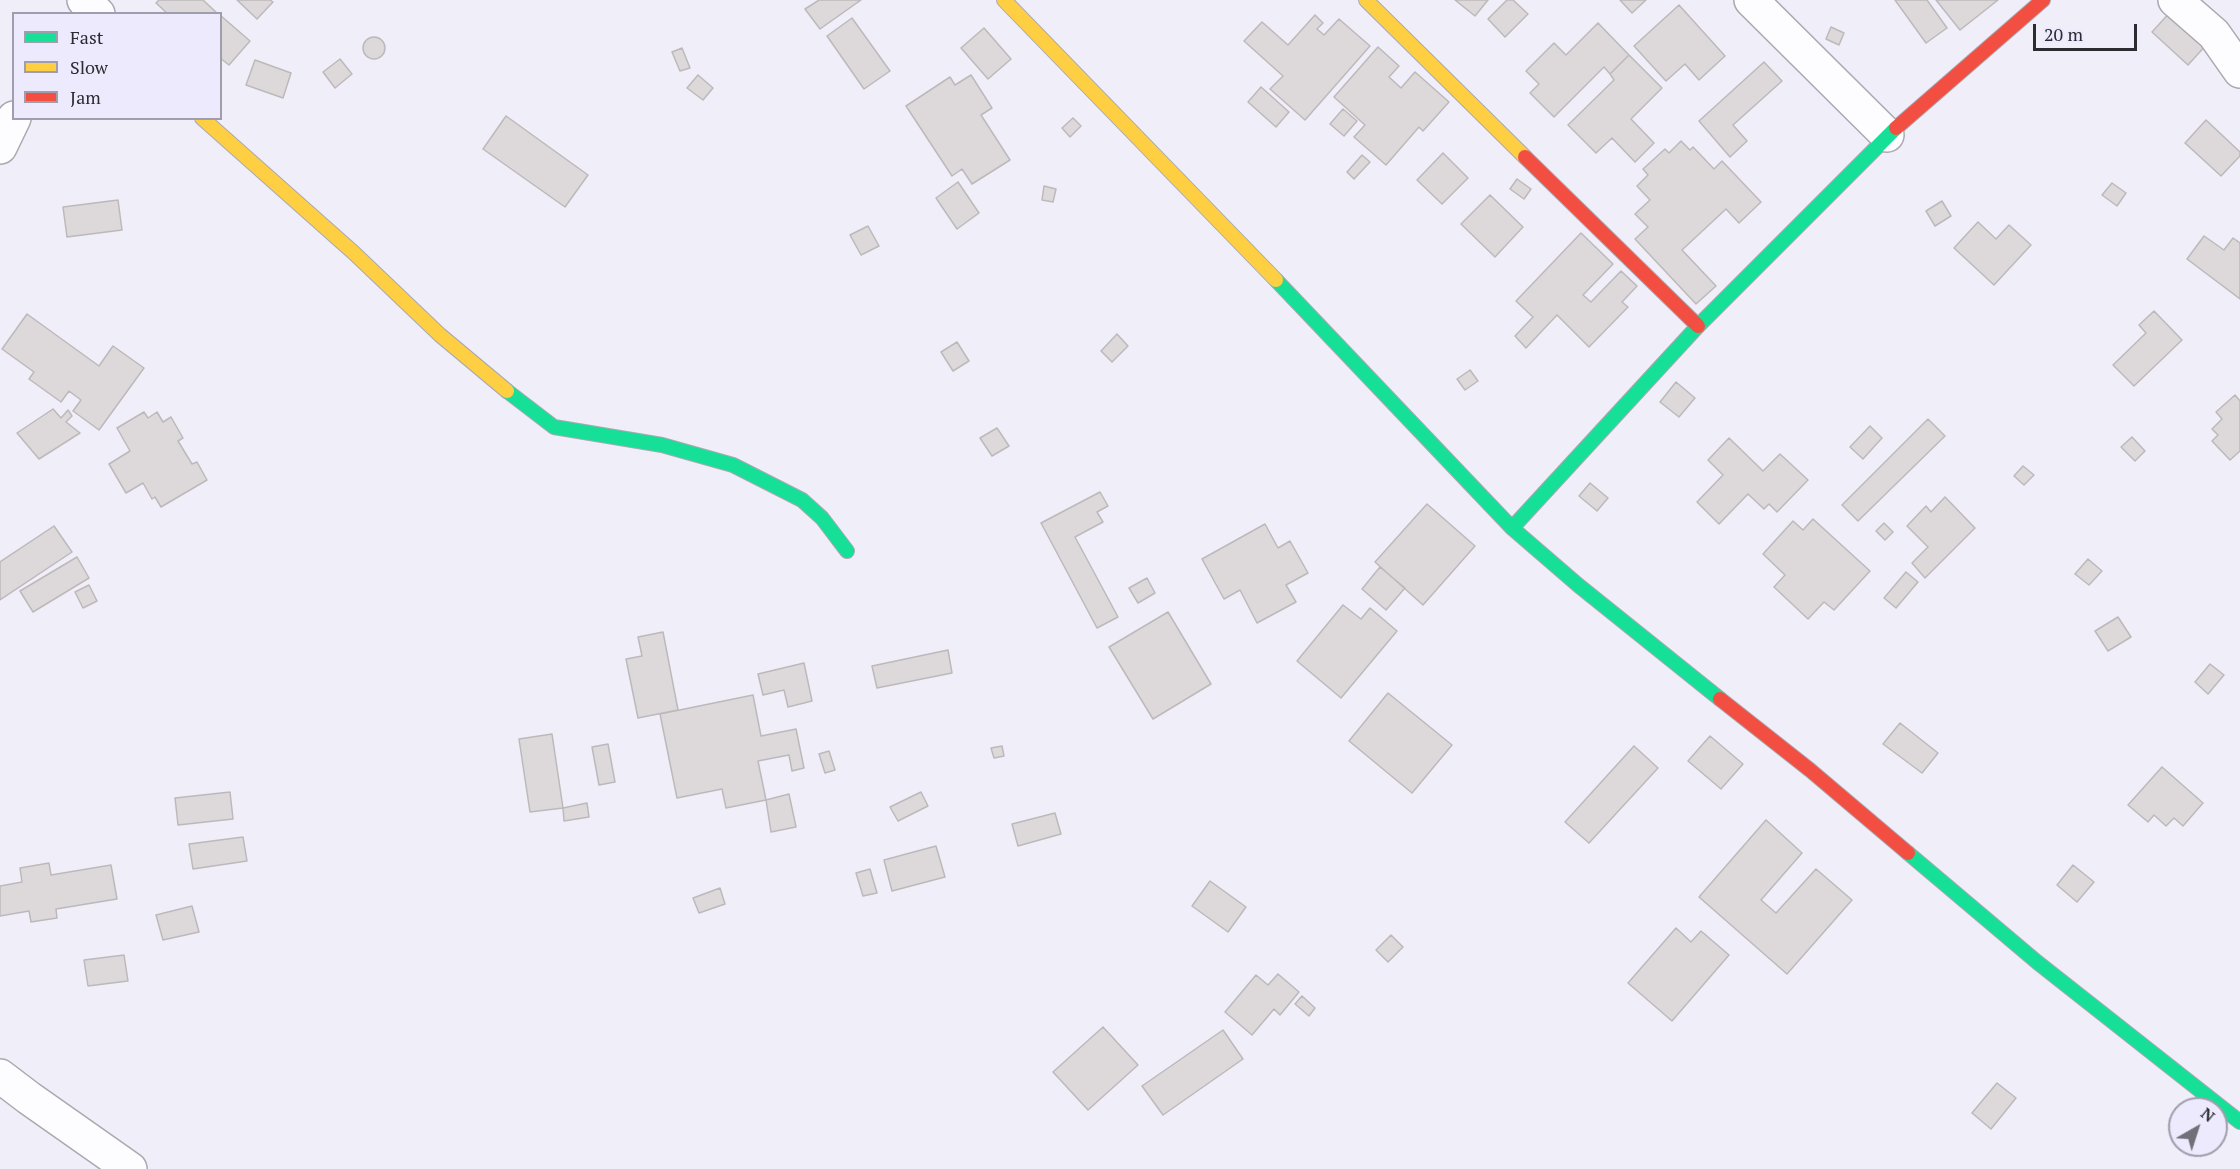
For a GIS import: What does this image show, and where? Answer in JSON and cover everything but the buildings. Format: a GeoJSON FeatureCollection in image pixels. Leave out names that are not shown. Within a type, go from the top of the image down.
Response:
{"type":"FeatureCollection","features":[{"type":"Feature","properties":{"kind":"street"},"geometry":{"type":"LineString","coordinates":[[84,0],[96,12]]}},
{"type":"Feature","properties":{"kind":"street"},"geometry":{"type":"LineString","coordinates":[[1004,0],[1350,356],[1512,528],[1578,585],[1810,770],[2037,962],[2240,1122]]}},
{"type":"Feature","properties":{"kind":"street"},"geometry":{"type":"LineString","coordinates":[[1366,0],[1698,326]]}},
{"type":"Feature","properties":{"kind":"street"},"geometry":{"type":"LineString","coordinates":[[1751,0],[1887,135]]}},
{"type":"Feature","properties":{"kind":"street"},"geometry":{"type":"LineString","coordinates":[[1512,528],[1698,326],[1887,135],[2043,0]]}},
{"type":"Feature","properties":{"kind":"street"},"geometry":{"type":"LineString","coordinates":[[2175,0],[2214,34],[2240,71]]}},
{"type":"Feature","properties":{"kind":"street"},"geometry":{"type":"LineString","coordinates":[[0,147],[13,120]]}},
{"type":"Feature","properties":{"kind":"street"},"geometry":{"type":"LineString","coordinates":[[204,120],[354,253],[440,335],[527,408],[554,427],[662,445],[733,465],[802,500],[822,518],[847,551]]}},
{"type":"Feature","properties":{"kind":"street"},"geometry":{"type":"LineString","coordinates":[[0,1076],[130,1169]]}},
{"type":"Feature","properties":{"kind":"traffic: fast"},"geometry":{"type":"LineString","coordinates":[[1512,528],[1698,326],[1896,128]]}},
{"type":"Feature","properties":{"kind":"traffic: fast"},"geometry":{"type":"LineString","coordinates":[[1276,280],[1512,528],[1578,585],[1720,699]]}},
{"type":"Feature","properties":{"kind":"traffic: fast"},"geometry":{"type":"LineString","coordinates":[[507,391],[554,427],[662,445],[733,465],[802,500],[822,518],[847,551]]}},
{"type":"Feature","properties":{"kind":"traffic: fast"},"geometry":{"type":"LineString","coordinates":[[1908,853],[2037,962],[2240,1122]]}},
{"type":"Feature","properties":{"kind":"traffic: slow"},"geometry":{"type":"LineString","coordinates":[[1004,0],[1276,280]]}},
{"type":"Feature","properties":{"kind":"traffic: slow"},"geometry":{"type":"LineString","coordinates":[[1366,0],[1525,157]]}},
{"type":"Feature","properties":{"kind":"traffic: slow"},"geometry":{"type":"LineString","coordinates":[[204,120],[354,253],[440,335],[507,391]]}},
{"type":"Feature","properties":{"kind":"traffic: jam"},"geometry":{"type":"LineString","coordinates":[[1896,128],[2043,0]]}},
{"type":"Feature","properties":{"kind":"traffic: jam"},"geometry":{"type":"LineString","coordinates":[[1525,157],[1698,326]]}},
{"type":"Feature","properties":{"kind":"traffic: jam"},"geometry":{"type":"LineString","coordinates":[[1720,699],[1810,770],[1908,853]]}}]}
